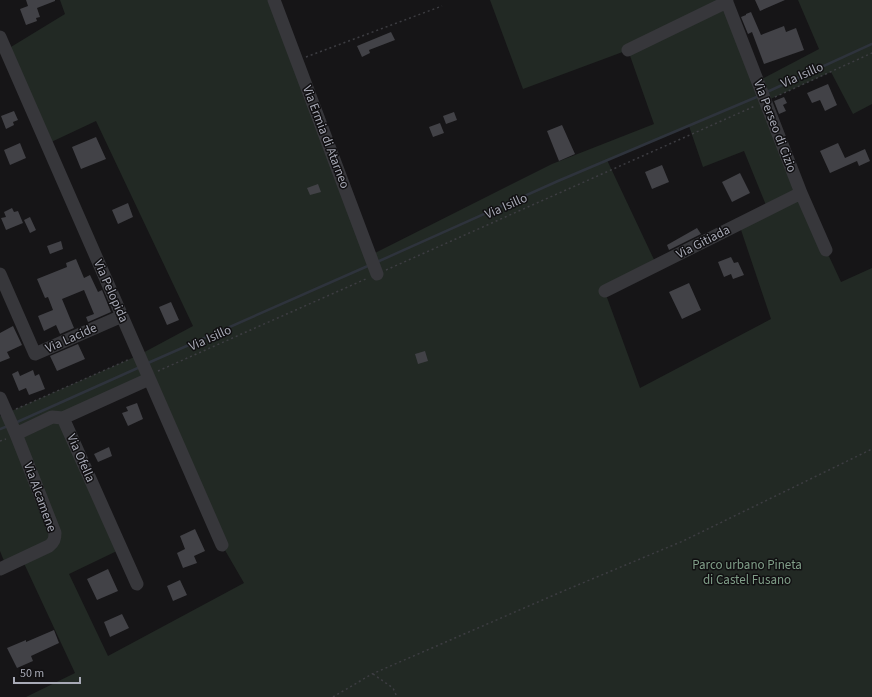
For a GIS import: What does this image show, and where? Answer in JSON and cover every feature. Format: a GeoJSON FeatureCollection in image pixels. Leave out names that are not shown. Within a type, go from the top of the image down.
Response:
{"type":"FeatureCollection","features":[{"type":"Feature","properties":{"kind":"street","name":"Via Ermia di Atarneo"},"geometry":{"type":"LineString","coordinates":[[274,0],[378,274]]}},
{"type":"Feature","properties":{"kind":"street"},"geometry":{"type":"LineString","coordinates":[[628,50],[726,1]]}},
{"type":"Feature","properties":{"kind":"street","name":"Via Perseo di Cizio"},"geometry":{"type":"LineString","coordinates":[[726,1],[801,193],[826,250]]}},
{"type":"Feature","properties":{"kind":"street","name":"Via Pelopida"},"geometry":{"type":"LineString","coordinates":[[0,37],[3,51],[122,316],[222,545]]}},
{"type":"Feature","properties":{"kind":"street","name":"Via Gitiada"},"geometry":{"type":"LineString","coordinates":[[605,291],[801,193]]}},
{"type":"Feature","properties":{"kind":"street","name":"Via Lacide"},"geometry":{"type":"LineString","coordinates":[[0,274],[35,354],[122,316]]}},
{"type":"Feature","properties":{"kind":"street","name":"Via Ofella"},"geometry":{"type":"LineString","coordinates":[[137,584],[63,418],[149,379]]}},
{"type":"Feature","properties":{"kind":"street","name":"Via Alcamene"},"geometry":{"type":"LineString","coordinates":[[0,398],[16,434],[55,533],[55,537],[49,546],[0,569]]}},
{"type":"Feature","properties":{"kind":"street"},"geometry":{"type":"LineString","coordinates":[[16,434],[52,417],[63,418]]}},
{"type":"Feature","properties":{"kind":"path"},"geometry":{"type":"LineString","coordinates":[[297,60],[442,6]]}},
{"type":"Feature","properties":{"kind":"path","name":"Via Isillo"},"geometry":{"type":"LineString","coordinates":[[149,379],[158,371],[872,53]]}},
{"type":"Feature","properties":{"kind":"path"},"geometry":{"type":"LineString","coordinates":[[7,413],[139,355]]}},
{"type":"Feature","properties":{"kind":"path"},"geometry":{"type":"LineString","coordinates":[[332,697],[372,674],[683,541],[872,449]]}},
{"type":"Feature","properties":{"kind":"path"},"geometry":{"type":"LineString","coordinates":[[372,674],[392,688],[397,697]]}},
{"type":"Feature","properties":{"kind":"green space","name":"Parco urbano Pineta di Castel Fusano"},"geometry":{"type":"Polygon","coordinates":[[[60,0],[274,0],[371,255],[552,164],[654,124],[628,50],[523,89],[490,0],[726,0],[758,81],[819,49],[798,0],[872,0],[872,104],[853,114],[831,72],[766,101],[826,250],[841,282],[872,268],[872,697],[26,697],[75,673],[22,559],[6,566],[0,551],[0,416],[139,355],[193,326],[96,121],[47,144],[6,50],[65,14],[60,0]],[[689,126],[607,160],[657,266],[605,292],[640,388],[771,319],[739,224],[768,210],[744,151],[703,167],[689,126]],[[149,379],[63,418],[121,549],[69,574],[108,656],[244,583],[222,545],[149,379]]]}},
{"type":"Feature","properties":{"kind":"building"},"geometry":{"type":"Polygon","coordinates":[[[26,0],[55,1],[37,8],[40,17],[36,18],[37,21],[26,25],[20,9],[28,6],[26,0]]]}},
{"type":"Feature","properties":{"kind":"building"},"geometry":{"type":"Polygon","coordinates":[[[755,0],[785,0],[760,11],[755,0]]]}},
{"type":"Feature","properties":{"kind":"building"},"geometry":{"type":"Polygon","coordinates":[[[751,12],[761,35],[784,26],[786,32],[796,28],[804,50],[764,64],[752,32],[748,34],[741,17],[751,12]]]}},
{"type":"Feature","properties":{"kind":"building"},"geometry":{"type":"Polygon","coordinates":[[[391,32],[395,40],[369,50],[370,53],[362,57],[357,46],[391,32]]]}},
{"type":"Feature","properties":{"kind":"building"},"geometry":{"type":"Polygon","coordinates":[[[828,84],[837,105],[825,111],[820,100],[812,103],[807,93],[828,84]]]}},
{"type":"Feature","properties":{"kind":"building"},"geometry":{"type":"Polygon","coordinates":[[[784,97],[787,103],[783,105],[786,111],[779,114],[774,101],[784,97]]]}},
{"type":"Feature","properties":{"kind":"building"},"geometry":{"type":"Polygon","coordinates":[[[14,111],[18,120],[13,122],[14,125],[6,129],[1,116],[14,111]]]}},
{"type":"Feature","properties":{"kind":"building"},"geometry":{"type":"Polygon","coordinates":[[[454,112],[457,120],[446,124],[443,116],[454,112]]]}},
{"type":"Feature","properties":{"kind":"building"},"geometry":{"type":"Polygon","coordinates":[[[440,123],[444,133],[433,137],[429,127],[440,123]]]}},
{"type":"Feature","properties":{"kind":"building"},"geometry":{"type":"Polygon","coordinates":[[[562,125],[575,154],[559,161],[547,131],[562,125]]]}},
{"type":"Feature","properties":{"kind":"building"},"geometry":{"type":"Polygon","coordinates":[[[96,137],[106,159],[81,169],[72,147],[96,137]]]}},
{"type":"Feature","properties":{"kind":"building"},"geometry":{"type":"Polygon","coordinates":[[[20,143],[26,158],[10,165],[4,150],[20,143]]]}},
{"type":"Feature","properties":{"kind":"building"},"geometry":{"type":"Polygon","coordinates":[[[838,143],[845,158],[865,149],[870,161],[859,166],[857,161],[830,173],[820,151],[838,143]]]}},
{"type":"Feature","properties":{"kind":"building"},"geometry":{"type":"Polygon","coordinates":[[[662,165],[669,182],[652,189],[645,172],[662,165]]]}},
{"type":"Feature","properties":{"kind":"building"},"geometry":{"type":"Polygon","coordinates":[[[740,173],[750,193],[732,202],[722,182],[740,173]]]}},
{"type":"Feature","properties":{"kind":"building"},"geometry":{"type":"Polygon","coordinates":[[[318,184],[321,192],[310,195],[307,188],[318,184]]]}},
{"type":"Feature","properties":{"kind":"building"},"geometry":{"type":"Polygon","coordinates":[[[128,203],[133,217],[118,224],[112,210],[128,203]]]}},
{"type":"Feature","properties":{"kind":"building"},"geometry":{"type":"Polygon","coordinates":[[[12,208],[14,212],[18,211],[23,223],[6,230],[1,218],[6,217],[4,212],[12,208]]]}},
{"type":"Feature","properties":{"kind":"building"},"geometry":{"type":"Polygon","coordinates":[[[30,217],[36,230],[30,233],[24,220],[30,217]]]}},
{"type":"Feature","properties":{"kind":"building"},"geometry":{"type":"Polygon","coordinates":[[[697,228],[701,234],[669,250],[667,245],[697,228]]]}},
{"type":"Feature","properties":{"kind":"building"},"geometry":{"type":"Polygon","coordinates":[[[61,241],[63,249],[50,254],[47,246],[61,241]]]}},
{"type":"Feature","properties":{"kind":"building"},"geometry":{"type":"Polygon","coordinates":[[[731,257],[734,263],[738,262],[744,275],[733,279],[731,274],[724,277],[718,262],[731,257]]]}},
{"type":"Feature","properties":{"kind":"building"},"geometry":{"type":"Polygon","coordinates":[[[76,259],[84,278],[90,275],[98,292],[102,290],[111,312],[88,322],[86,317],[94,314],[84,290],[62,299],[74,328],[60,334],[56,325],[44,331],[38,316],[53,310],[48,297],[45,298],[37,279],[67,267],[66,263],[76,259]]]}},
{"type":"Feature","properties":{"kind":"building"},"geometry":{"type":"Polygon","coordinates":[[[689,283],[701,310],[682,319],[669,292],[689,283]]]}},
{"type":"Feature","properties":{"kind":"building"},"geometry":{"type":"Polygon","coordinates":[[[171,302],[179,320],[167,325],[159,307],[171,302]]]}},
{"type":"Feature","properties":{"kind":"building"},"geometry":{"type":"Polygon","coordinates":[[[13,326],[22,345],[7,352],[10,358],[0,362],[0,333],[13,326]]]}},
{"type":"Feature","properties":{"kind":"building"},"geometry":{"type":"Polygon","coordinates":[[[78,344],[85,359],[57,371],[50,356],[78,344]]]}},
{"type":"Feature","properties":{"kind":"building"},"geometry":{"type":"Polygon","coordinates":[[[425,351],[428,361],[418,364],[415,354],[425,351]]]}},
{"type":"Feature","properties":{"kind":"building"},"geometry":{"type":"Polygon","coordinates":[[[33,370],[35,376],[39,374],[45,389],[29,395],[26,388],[19,391],[12,374],[18,371],[20,376],[33,370]]]}},
{"type":"Feature","properties":{"kind":"building"},"geometry":{"type":"Polygon","coordinates":[[[137,403],[143,419],[128,426],[122,413],[128,411],[126,407],[137,403]]]}},
{"type":"Feature","properties":{"kind":"building"},"geometry":{"type":"Polygon","coordinates":[[[109,447],[112,456],[98,462],[94,454],[109,447]]]}},
{"type":"Feature","properties":{"kind":"building"},"geometry":{"type":"Polygon","coordinates":[[[195,529],[205,551],[194,556],[197,563],[183,568],[177,553],[185,549],[180,536],[195,529]]]}},
{"type":"Feature","properties":{"kind":"building"},"geometry":{"type":"Polygon","coordinates":[[[108,569],[118,591],[97,600],[87,579],[108,569]]]}},
{"type":"Feature","properties":{"kind":"building"},"geometry":{"type":"Polygon","coordinates":[[[180,580],[187,595],[173,601],[167,586],[180,580]]]}},
{"type":"Feature","properties":{"kind":"building"},"geometry":{"type":"Polygon","coordinates":[[[122,614],[129,628],[110,637],[104,622],[122,614]]]}},
{"type":"Feature","properties":{"kind":"building"},"geometry":{"type":"Polygon","coordinates":[[[54,630],[59,643],[31,656],[33,661],[17,668],[7,648],[54,630]]]}},
{"type":"Feature","properties":{"kind":"waterway"},"geometry":{"type":"LineString","coordinates":[[767,92],[872,44]]}},
{"type":"Feature","properties":{"kind":"waterway"},"geometry":{"type":"LineString","coordinates":[[377,262],[558,181],[759,96]]}},
{"type":"Feature","properties":{"kind":"waterway"},"geometry":{"type":"LineString","coordinates":[[148,363],[370,265]]}},
{"type":"Feature","properties":{"kind":"waterway"},"geometry":{"type":"LineString","coordinates":[[15,423],[140,367]]}},
{"type":"Feature","properties":{"kind":"waterway"},"geometry":{"type":"LineString","coordinates":[[0,429],[8,426]]}}]}
